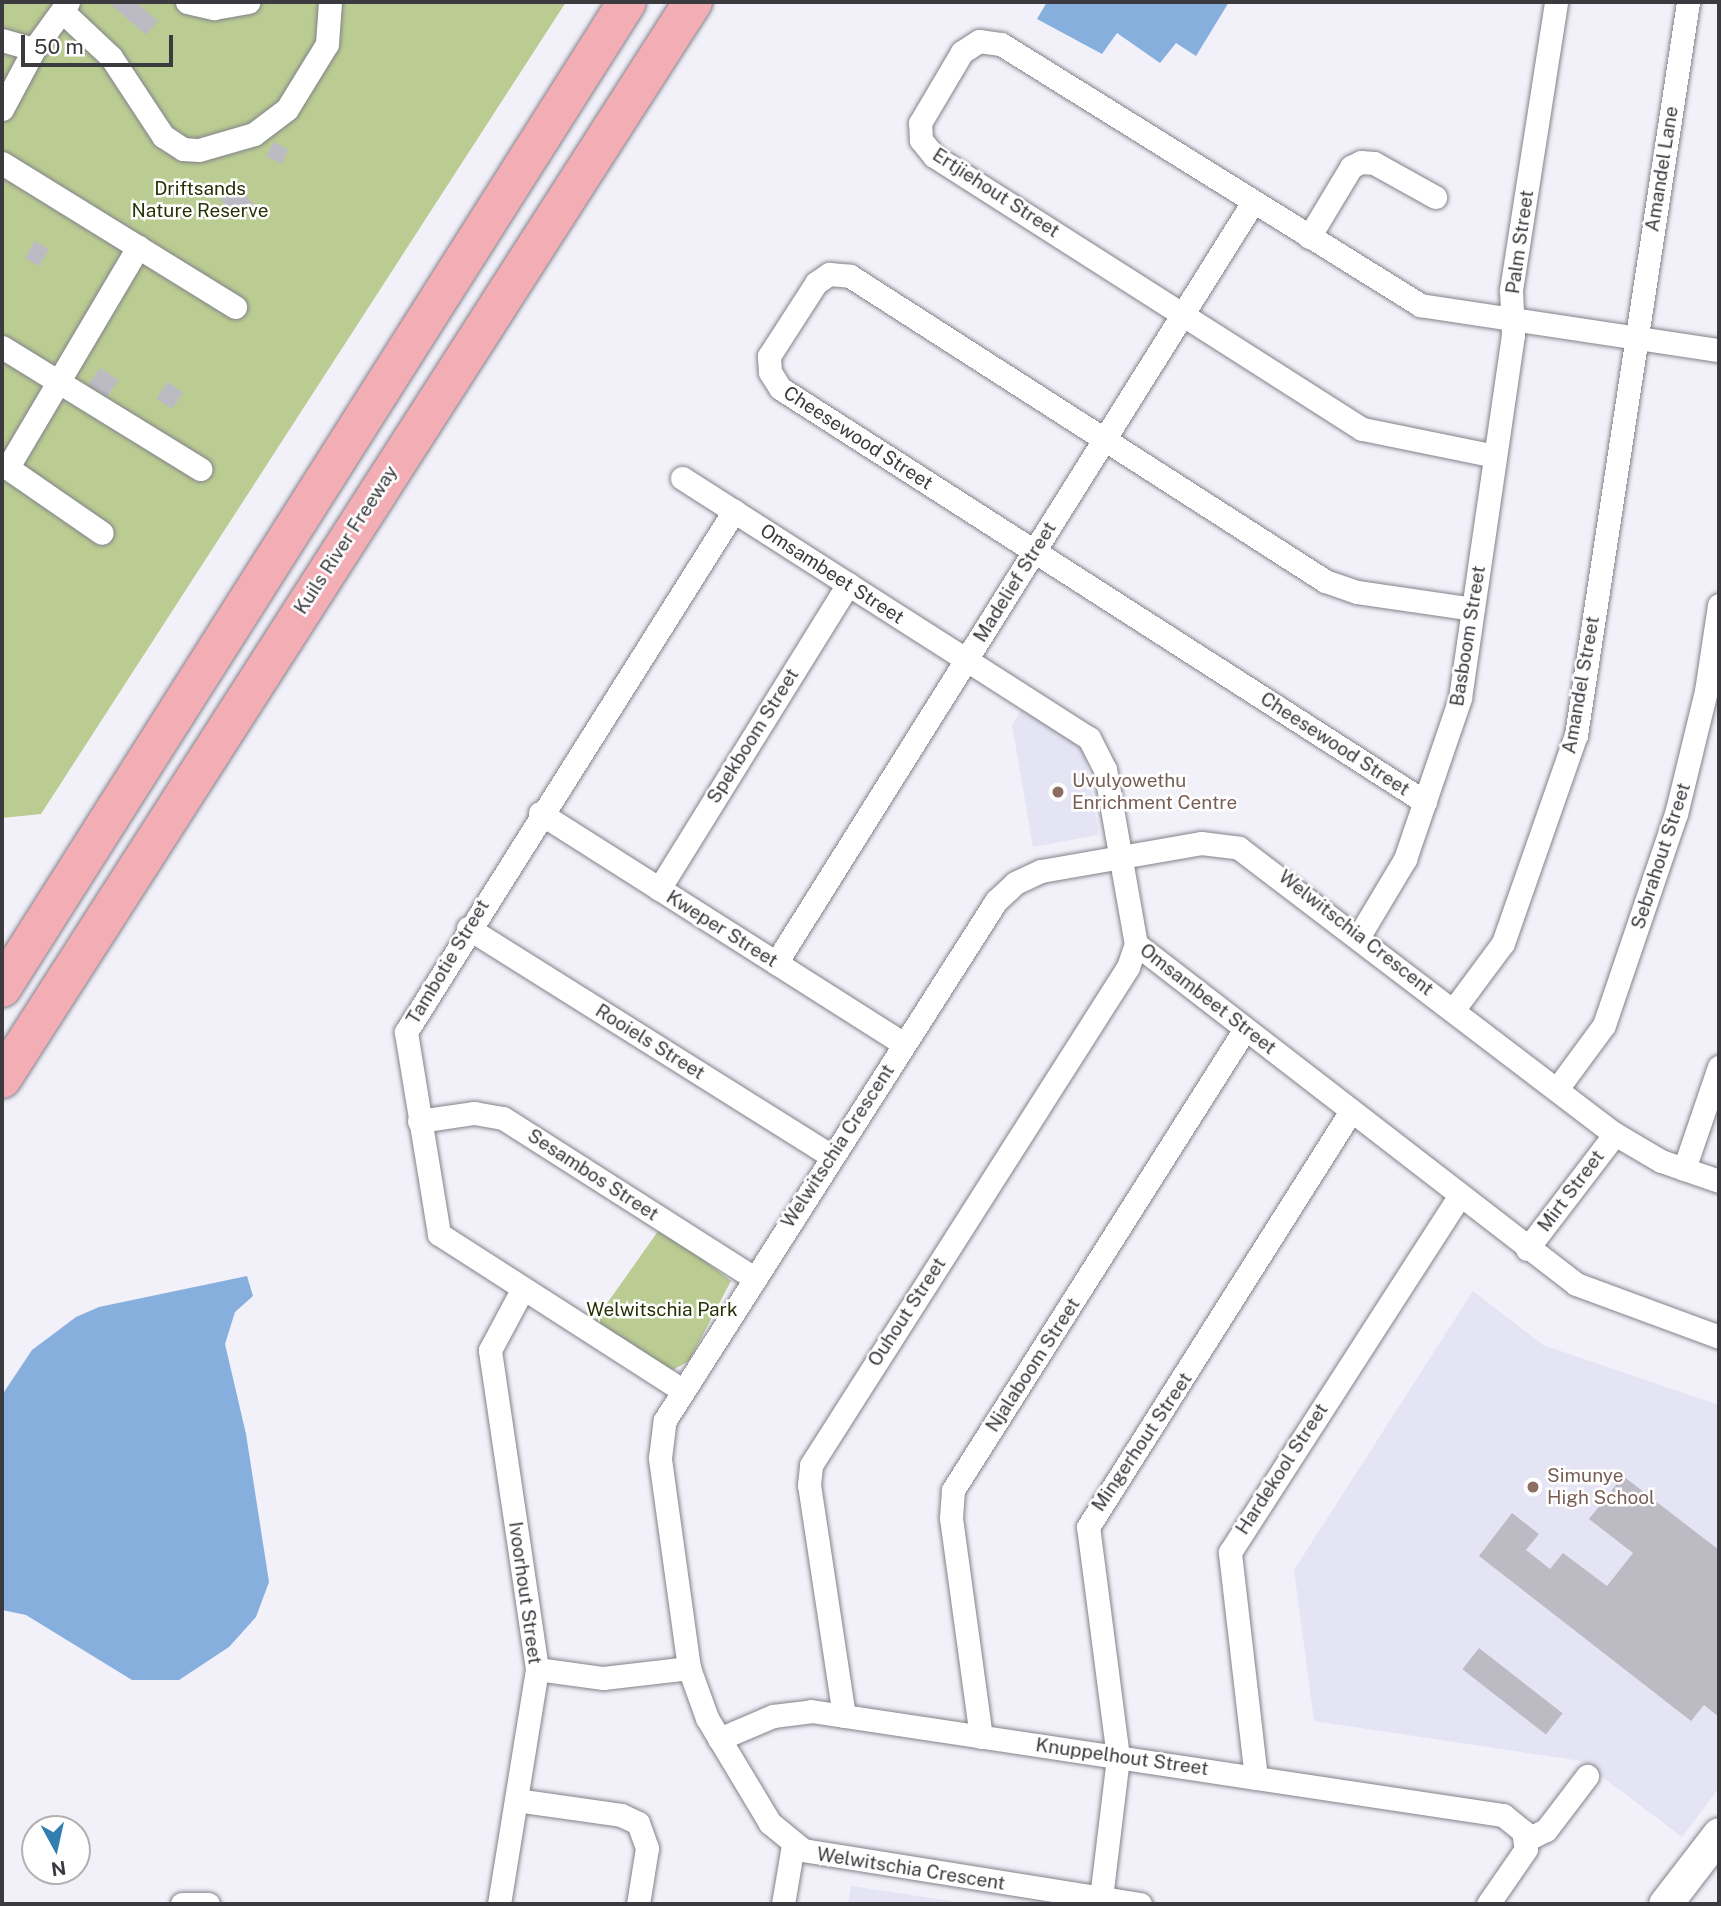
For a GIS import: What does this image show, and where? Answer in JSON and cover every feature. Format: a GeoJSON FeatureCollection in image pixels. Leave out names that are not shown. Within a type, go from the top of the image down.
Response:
{"type":"FeatureCollection","features":[{"type":"Feature","properties":{"kind":"highway"},"geometry":{"type":"LineString","coordinates":[[2,988],[627,2]]}},
{"type":"Feature","properties":{"kind":"highway","name":"Kuils River Freeway"},"geometry":{"type":"LineString","coordinates":[[2,1079],[692,2]]}},
{"type":"Feature","properties":{"kind":"street"},"geometry":{"type":"LineString","coordinates":[[187,2],[214,8],[248,2]]}},
{"type":"Feature","properties":{"kind":"street"},"geometry":{"type":"LineString","coordinates":[[2,110],[34,49],[65,6],[111,57],[163,136],[183,149],[199,150],[254,134],[287,109],[327,44],[330,2]]}},
{"type":"Feature","properties":{"kind":"street","name":"Palm Street"},"geometry":{"type":"LineString","coordinates":[[1556,2],[1511,290],[1513,317],[1719,350]]}},
{"type":"Feature","properties":{"kind":"street","name":"Amandel Lane"},"geometry":{"type":"LineString","coordinates":[[1636,337],[1688,2]]}},
{"type":"Feature","properties":{"kind":"street"},"geometry":{"type":"LineString","coordinates":[[2,40],[34,49]]}},
{"type":"Feature","properties":{"kind":"street","name":"Ertjiehout Street"},"geometry":{"type":"LineString","coordinates":[[1495,456],[1362,429],[1185,311],[929,152],[920,123],[962,52],[979,41],[1001,44],[1420,305],[1513,317]]}},
{"type":"Feature","properties":{"kind":"street"},"geometry":{"type":"LineString","coordinates":[[1309,237],[1351,167],[1361,162],[1374,163],[1435,197]]}},
{"type":"Feature","properties":{"kind":"street"},"geometry":{"type":"LineString","coordinates":[[2,163],[234,307]]}},
{"type":"Feature","properties":{"kind":"street","name":"Madelief Street"},"geometry":{"type":"LineString","coordinates":[[776,963],[1253,202]]}},
{"type":"Feature","properties":{"kind":"street"},"geometry":{"type":"LineString","coordinates":[[102,533],[5,465],[60,380],[138,247]]}},
{"type":"Feature","properties":{"kind":"street","name":"Cheesewood Street"},"geometry":{"type":"LineString","coordinates":[[1425,802],[776,384],[769,356],[810,289],[829,274],[857,279],[1337,586],[1473,609]]}},
{"type":"Feature","properties":{"kind":"street","name":"Basboom Street"},"geometry":{"type":"LineString","coordinates":[[1359,936],[1396,879],[1457,711],[1513,317]]}},
{"type":"Feature","properties":{"kind":"street","name":"Amandel Street"},"geometry":{"type":"LineString","coordinates":[[1454,1009],[1503,943],[1576,735],[1636,337]]}},
{"type":"Feature","properties":{"kind":"street"},"geometry":{"type":"LineString","coordinates":[[2,347],[60,380],[200,469]]}},
{"type":"Feature","properties":{"kind":"street","name":"Omsambeet Street"},"geometry":{"type":"LineString","coordinates":[[681,478],[966,659],[1097,747],[1105,769],[1136,944],[1527,1249],[1593,1293],[1719,1337]]}},
{"type":"Feature","properties":{"kind":"street","name":"Tambotie Street"},"geometry":{"type":"LineString","coordinates":[[682,1390],[522,1290],[439,1234],[419,1121],[408,1024],[734,511]]}},
{"type":"Feature","properties":{"kind":"street","name":"Spekboom Street"},"geometry":{"type":"LineString","coordinates":[[659,889],[848,584]]}},
{"type":"Feature","properties":{"kind":"street","name":"Sebrahout Street"},"geometry":{"type":"LineString","coordinates":[[1557,1089],[1604,1025],[1676,814],[1704,703],[1719,605]]}},
{"type":"Feature","properties":{"kind":"street","name":"Kweper Street"},"geometry":{"type":"LineString","coordinates":[[540,813],[904,1044]]}},
{"type":"Feature","properties":{"kind":"street","name":"Welwitschia Crescent"},"geometry":{"type":"LineString","coordinates":[[1140,1904],[824,1857],[793,1845],[771,1823],[719,1739],[689,1668],[660,1458],[665,1420],[682,1390],[1005,891],[1041,871],[1200,843],[1239,848],[1359,936],[1615,1134],[1684,1170],[1719,1181]]}},
{"type":"Feature","properties":{"kind":"street","name":"Rooiels Street"},"geometry":{"type":"LineString","coordinates":[[468,928],[832,1156]]}},
{"type":"Feature","properties":{"kind":"street","name":"Ouhout Street"},"geometry":{"type":"LineString","coordinates":[[844,1716],[809,1486],[811,1465],[1128,967],[1136,944]]}},
{"type":"Feature","properties":{"kind":"street","name":"Njalaboom Street"},"geometry":{"type":"LineString","coordinates":[[981,1737],[951,1518],[953,1490],[1245,1029]]}},
{"type":"Feature","properties":{"kind":"street"},"geometry":{"type":"LineString","coordinates":[[1684,1170],[1719,1067]]}},
{"type":"Feature","properties":{"kind":"street","name":"Mingerhout Street"},"geometry":{"type":"LineString","coordinates":[[1101,1898],[1118,1757],[1088,1527],[1351,1111]]}},
{"type":"Feature","properties":{"kind":"street","name":"Sesambos Street"},"geometry":{"type":"LineString","coordinates":[[419,1121],[474,1113],[503,1118],[754,1278]]}},
{"type":"Feature","properties":{"kind":"street","name":"Mirt Street"},"geometry":{"type":"LineString","coordinates":[[1527,1249],[1615,1134]]}},
{"type":"Feature","properties":{"kind":"street","name":"Hardekool Street"},"geometry":{"type":"LineString","coordinates":[[1256,1777],[1230,1552],[1459,1196]]}},
{"type":"Feature","properties":{"kind":"street","name":"Ivoorhout Street"},"geometry":{"type":"LineString","coordinates":[[499,1904],[537,1669],[490,1350],[522,1290]]}},
{"type":"Feature","properties":{"kind":"street"},"geometry":{"type":"LineString","coordinates":[[537,1669],[603,1678],[689,1668]]}},
{"type":"Feature","properties":{"kind":"street","name":"Knuppelhout Street"},"geometry":{"type":"LineString","coordinates":[[719,1739],[782,1713],[844,1716],[1503,1815],[1524,1835]]}},
{"type":"Feature","properties":{"kind":"street"},"geometry":{"type":"LineString","coordinates":[[1488,1904],[1523,1858],[1524,1835],[1546,1830],[1587,1776]]}},
{"type":"Feature","properties":{"kind":"street"},"geometry":{"type":"LineString","coordinates":[[516,1800],[621,1815],[638,1823],[647,1849],[638,1904]]}},
{"type":"Feature","properties":{"kind":"street"},"geometry":{"type":"LineString","coordinates":[[1665,1904],[1719,1834]]}},
{"type":"Feature","properties":{"kind":"street"},"geometry":{"type":"LineString","coordinates":[[783,1904],[793,1845]]}},
{"type":"Feature","properties":{"kind":"street"},"geometry":{"type":"LineString","coordinates":[[182,1904],[208,1904]]}},
{"type":"Feature","properties":{"kind":"shaded area","name":"Uvulyowethu Enrichment Centre"},"geometry":{"type":"Polygon","coordinates":[[[1022,709],[1084,749],[1099,835],[1033,847],[1012,725],[1022,709]]]}},
{"type":"Feature","properties":{"kind":"shaded area","name":"Simunye High School"},"geometry":{"type":"Polygon","coordinates":[[[1473,1291],[1543,1345],[1719,1405],[1719,1788],[1682,1837],[1581,1761],[1314,1721],[1294,1570],[1473,1291]]]}},
{"type":"Feature","properties":{"kind":"shaded area"},"geometry":{"type":"Polygon","coordinates":[[[851,1886],[971,1904],[848,1904],[851,1886]]]}},
{"type":"Feature","properties":{"kind":"green space","name":"Driftsands Nature Reserve"},"geometry":{"type":"Polygon","coordinates":[[[2,2],[566,2],[41,814],[2,818],[2,2]]]}},
{"type":"Feature","properties":{"kind":"green space","name":"Welwitschia Park"},"geometry":{"type":"Polygon","coordinates":[[[661,1227],[731,1281],[689,1361],[669,1372],[591,1326],[661,1227]]]}},
{"type":"Feature","properties":{"kind":"water"},"geometry":{"type":"Polygon","coordinates":[[[1047,2],[1229,2],[1196,56],[1176,43],[1160,63],[1117,33],[1102,54],[1037,19],[1047,2]]]}},
{"type":"Feature","properties":{"kind":"water"},"geometry":{"type":"Polygon","coordinates":[[[247,1276],[253,1296],[235,1312],[225,1344],[246,1434],[269,1582],[256,1617],[229,1647],[179,1680],[132,1680],[26,1615],[2,1610],[2,1395],[32,1350],[76,1317],[99,1307],[247,1276]]]}},
{"type":"Feature","properties":{"kind":"building"},"geometry":{"type":"Polygon","coordinates":[[[108,2],[136,2],[158,21],[146,35],[108,2]]]}},
{"type":"Feature","properties":{"kind":"building"},"geometry":{"type":"Polygon","coordinates":[[[273,142],[288,149],[282,164],[266,157],[273,142]]]}},
{"type":"Feature","properties":{"kind":"building"},"geometry":{"type":"Polygon","coordinates":[[[234,185],[254,204],[240,219],[220,199],[234,185]]]}},
{"type":"Feature","properties":{"kind":"building"},"geometry":{"type":"Polygon","coordinates":[[[35,241],[49,249],[39,266],[25,258],[35,241]]]}},
{"type":"Feature","properties":{"kind":"building"},"geometry":{"type":"Polygon","coordinates":[[[100,368],[118,380],[107,397],[89,385],[100,368]]]}},
{"type":"Feature","properties":{"kind":"building"},"geometry":{"type":"Polygon","coordinates":[[[167,382],[183,392],[173,409],[156,399],[167,382]]]}},
{"type":"Feature","properties":{"kind":"building"},"geometry":{"type":"Polygon","coordinates":[[[1623,1476],[1719,1550],[1719,1717],[1704,1705],[1691,1721],[1479,1556],[1512,1513],[1539,1534],[1526,1550],[1550,1569],[1563,1553],[1607,1586],[1633,1553],[1589,1519],[1623,1476]]]}},
{"type":"Feature","properties":{"kind":"building"},"geometry":{"type":"Polygon","coordinates":[[[1479,1648],[1563,1713],[1546,1735],[1462,1669],[1479,1648]]]}},
{"type":"Feature","properties":{"kind":"place","name":"Uvulyowethu Enrichment Centre"},"geometry":{"type":"Point","coordinates":[1058,792]}},
{"type":"Feature","properties":{"kind":"place","name":"Simunye High School"},"geometry":{"type":"Point","coordinates":[1533,1487]}}]}
